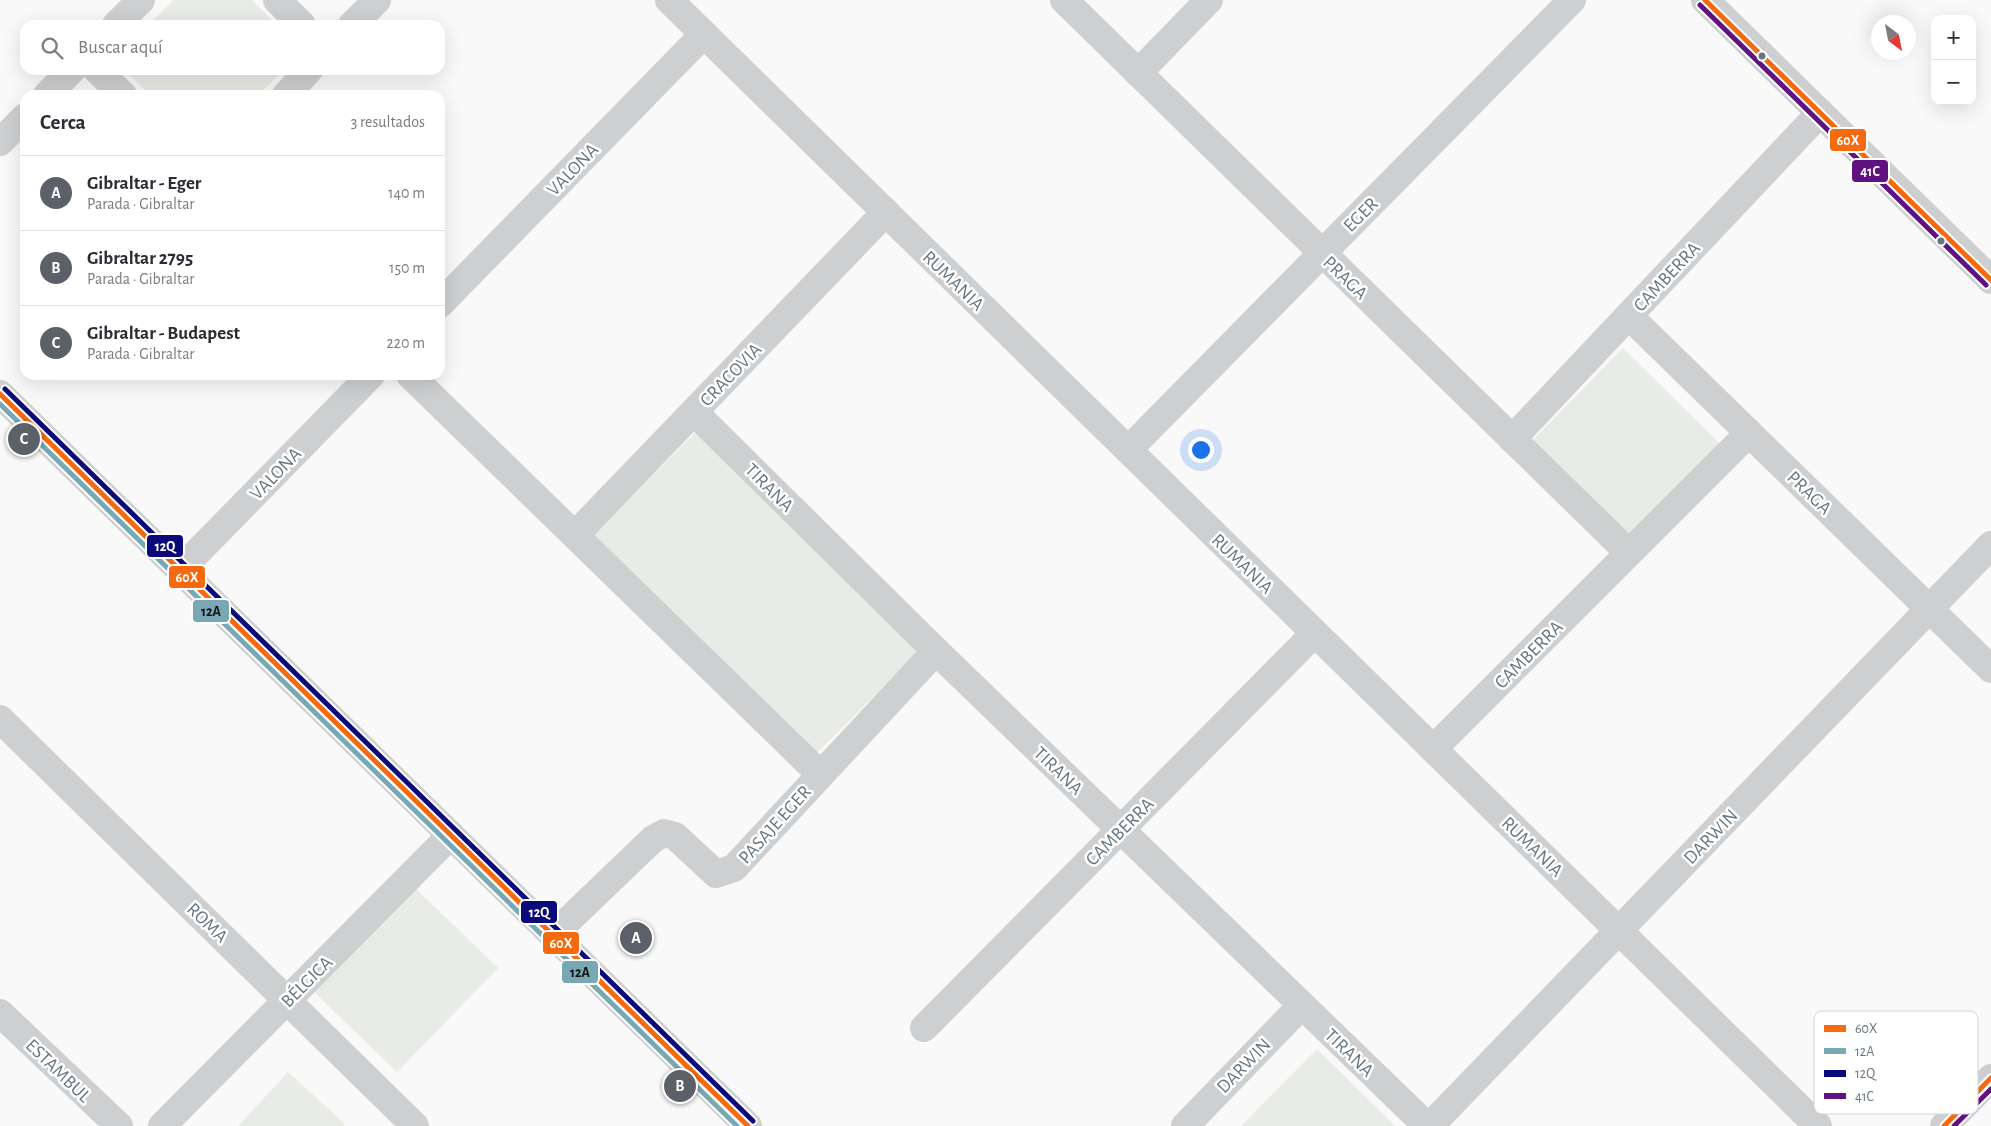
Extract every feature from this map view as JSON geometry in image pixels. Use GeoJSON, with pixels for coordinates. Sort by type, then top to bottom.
{"type":"FeatureCollection","features":[{"type":"Feature","properties":{"kind":"street"},"geometry":{"type":"LineString","coordinates":[[121,20],[141,0]]}},
{"type":"Feature","properties":{"kind":"street"},"geometry":{"type":"LineString","coordinates":[[277,0],[297,20]]}},
{"type":"Feature","properties":{"kind":"street"},"geometry":{"type":"LineString","coordinates":[[357,20],[377,0]]}},
{"type":"Feature","properties":{"kind":"street","name":"RUMANIA"},"geometry":{"type":"LineString","coordinates":[[669,0],[1818,1126]]}},
{"type":"Feature","properties":{"kind":"street","name":"PRAGA"},"geometry":{"type":"LineString","coordinates":[[1064,0],[1629,553]]}},
{"type":"Feature","properties":{"kind":"street"},"geometry":{"type":"LineString","coordinates":[[1138,73],[1209,0]]}},
{"type":"Feature","properties":{"kind":"street","name":"EGER"},"geometry":{"type":"LineString","coordinates":[[1128,450],[1572,0]]}},
{"type":"Feature","properties":{"kind":"street"},"geometry":{"type":"LineString","coordinates":[[1705,0],[1991,280]]}},
{"type":"Feature","properties":{"kind":"street","name":"VALONA"},"geometry":{"type":"LineString","coordinates":[[445,299],[704,34]]}},
{"type":"Feature","properties":{"kind":"street"},"geometry":{"type":"LineString","coordinates":[[52,90],[67,75]]}},
{"type":"Feature","properties":{"kind":"street"},"geometry":{"type":"LineString","coordinates":[[102,75],[118,90]]}},
{"type":"Feature","properties":{"kind":"street"},"geometry":{"type":"LineString","coordinates":[[291,90],[304,75]]}},
{"type":"Feature","properties":{"kind":"street","name":"CAMBERRA"},"geometry":{"type":"LineString","coordinates":[[1512,439],[1820,113]]}},
{"type":"Feature","properties":{"kind":"street"},"geometry":{"type":"LineString","coordinates":[[0,142],[20,122]]}},
{"type":"Feature","properties":{"kind":"street","name":"CRACOVIA"},"geometry":{"type":"LineString","coordinates":[[575,535],[886,212]]}},
{"type":"Feature","properties":{"kind":"street","name":"PRAGA"},"geometry":{"type":"LineString","coordinates":[[1629,316],[1991,668]]}},
{"type":"Feature","properties":{"kind":"street","name":"VALONA"},"geometry":{"type":"LineString","coordinates":[[180,570],[366,380]]}},
{"type":"Feature","properties":{"kind":"street"},"geometry":{"type":"LineString","coordinates":[[415,380],[820,774]]}},
{"type":"Feature","properties":{"kind":"street"},"geometry":{"type":"LineString","coordinates":[[0,394],[748,1126]]}},
{"type":"Feature","properties":{"kind":"street","name":"TIRANA"},"geometry":{"type":"LineString","coordinates":[[694,412],[936,651],[1428,1126]]}},
{"type":"Feature","properties":{"kind":"street","name":"CAMBERRA"},"geometry":{"type":"LineString","coordinates":[[1433,749],[1749,433]]}},
{"type":"Feature","properties":{"kind":"street","name":"DARWIN"},"geometry":{"type":"LineString","coordinates":[[1428,1126],[1991,545]]}},
{"type":"Feature","properties":{"kind":"street","name":"CAMBERRA"},"geometry":{"type":"LineString","coordinates":[[924,1028],[1315,633]]}},
{"type":"Feature","properties":{"kind":"street","name":"PASAJE EGER"},"geometry":{"type":"LineString","coordinates":[[553,935],[653,839],[664,834],[675,836],[716,874],[734,868],[936,651]]}},
{"type":"Feature","properties":{"kind":"street","name":"ROMA"},"geometry":{"type":"LineString","coordinates":[[0,719],[415,1126]]}},
{"type":"Feature","properties":{"kind":"street","name":"BÉLGICA"},"geometry":{"type":"LineString","coordinates":[[162,1126],[450,836]]}},
{"type":"Feature","properties":{"kind":"street","name":"DARWIN"},"geometry":{"type":"LineString","coordinates":[[1185,1126],[1302,1005]]}},
{"type":"Feature","properties":{"kind":"street","name":"ESTAMBUL"},"geometry":{"type":"LineString","coordinates":[[0,1013],[119,1126]]}},
{"type":"Feature","properties":{"kind":"street"},"geometry":{"type":"LineString","coordinates":[[1978,1091],[1991,1078]]}},
{"type":"Feature","properties":{"kind":"street"},"geometry":{"type":"LineString","coordinates":[[1944,1126],[1956,1114]]}},
{"type":"Feature","properties":{"kind":"shaded area"},"geometry":{"type":"Polygon","coordinates":[[[174,0],[252,0],[272,20],[153,20],[174,0]]]}},
{"type":"Feature","properties":{"kind":"shaded area"},"geometry":{"type":"Polygon","coordinates":[[[130,75],[279,75],[263,90],[145,90],[130,75]]]}},
{"type":"Feature","properties":{"kind":"shaded area"},"geometry":{"type":"Polygon","coordinates":[[[1623,348],[1727,451],[1636,542],[1533,440],[1623,348]]]}},
{"type":"Feature","properties":{"kind":"shaded area"},"geometry":{"type":"Polygon","coordinates":[[[696,432],[918,652],[814,756],[592,536],[696,432]]]}},
{"type":"Feature","properties":{"kind":"shaded area"},"geometry":{"type":"Polygon","coordinates":[[[412,885],[498,968],[397,1072],[311,989],[412,885]]]}},
{"type":"Feature","properties":{"kind":"shaded area"},"geometry":{"type":"Polygon","coordinates":[[[1317,1049],[1395,1126],[1241,1126],[1317,1049]]]}},
{"type":"Feature","properties":{"kind":"shaded area"},"geometry":{"type":"Polygon","coordinates":[[[288,1072],[345,1124],[343,1126],[238,1126],[288,1072]]]}},
{"type":"Feature","properties":{"kind":"transit line","name":"60X"},"geometry":{"type":"LineString","coordinates":[[1705,0],[1991,280]]}},
{"type":"Feature","properties":{"kind":"transit line","name":"41C"},"geometry":{"type":"LineString","coordinates":[[1700,5],[1986,285]]}},
{"type":"Feature","properties":{"kind":"transit line","name":"12Q"},"geometry":{"type":"LineString","coordinates":[[5,389],[753,1121]]}},
{"type":"Feature","properties":{"kind":"transit line","name":"60X"},"geometry":{"type":"LineString","coordinates":[[0,394],[748,1126]]}},
{"type":"Feature","properties":{"kind":"transit line","name":"12A"},"geometry":{"type":"LineString","coordinates":[[0,404],[737,1126]]}},
{"type":"Feature","properties":{"kind":"transit line","name":"60X"},"geometry":{"type":"LineString","coordinates":[[1978,1091],[1991,1078]]}},
{"type":"Feature","properties":{"kind":"transit line","name":"41C"},"geometry":{"type":"LineString","coordinates":[[1978,1102],[1991,1089]]}},
{"type":"Feature","properties":{"kind":"transit line","name":"60X"},"geometry":{"type":"LineString","coordinates":[[1944,1126],[1956,1114]]}},
{"type":"Feature","properties":{"kind":"transit line","name":"41C"},"geometry":{"type":"LineString","coordinates":[[1954,1126],[1966,1114]]}},
{"type":"Feature","properties":{"kind":"place","name":"Gibraltar - Budapest"},"geometry":{"type":"Point","coordinates":[24,439]}},
{"type":"Feature","properties":{"kind":"place","name":"Gibraltar - Eger"},"geometry":{"type":"Point","coordinates":[636,938]}},
{"type":"Feature","properties":{"kind":"place","name":"Gibraltar 2795"},"geometry":{"type":"Point","coordinates":[680,1086]}}]}
